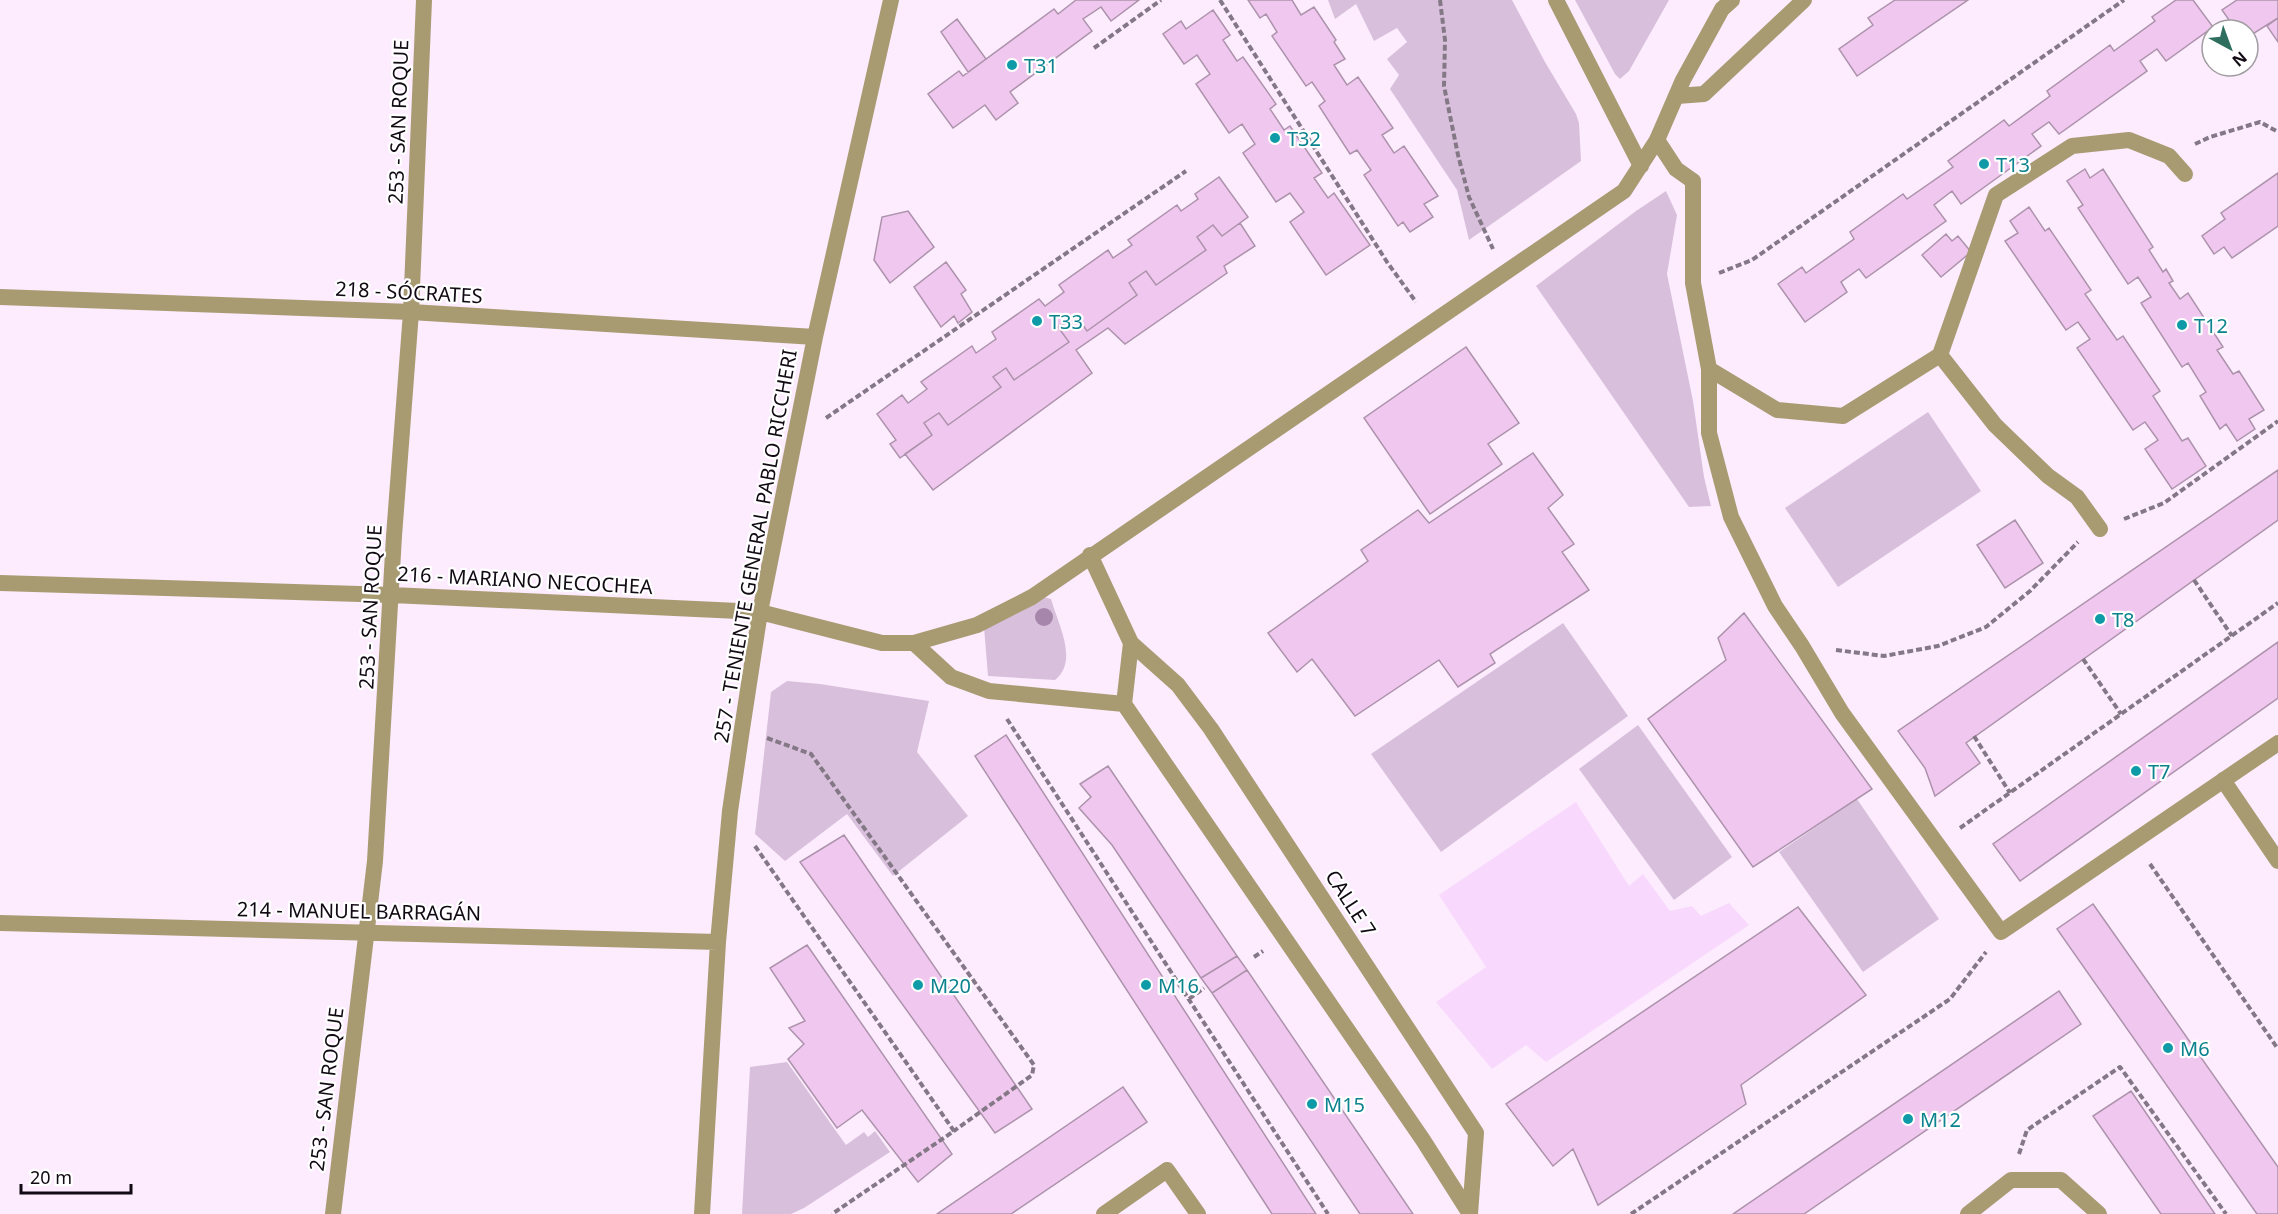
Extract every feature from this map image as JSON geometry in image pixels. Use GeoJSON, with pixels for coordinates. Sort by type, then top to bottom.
{"type":"FeatureCollection","features":[{"type":"Feature","properties":{"kind":"street","name":"253 - SAN ROQUE"},"geometry":{"type":"LineString","coordinates":[[333,1214],[375,861],[395,524],[411,312],[424,0]]}},
{"type":"Feature","properties":{"kind":"street","name":"257 - TENIENTE GENERAL PABLO RICCHERI"},"geometry":{"type":"LineString","coordinates":[[702,1214],[718,942],[730,811],[760,612],[815,337],[891,0]]}},
{"type":"Feature","properties":{"kind":"street"},"geometry":{"type":"LineString","coordinates":[[1556,0],[1641,166]]}},
{"type":"Feature","properties":{"kind":"street","name":"216 - MARIANO NECOCHEA"},"geometry":{"type":"LineString","coordinates":[[0,583],[392,595],[760,612],[882,643],[914,643],[977,625],[1032,597],[1090,555],[1433,324],[1624,191],[1657,140],[1722,9],[1732,0]]}},
{"type":"Feature","properties":{"kind":"street"},"geometry":{"type":"LineString","coordinates":[[1677,96],[1704,94],[1804,0]]}},
{"type":"Feature","properties":{"kind":"street"},"geometry":{"type":"LineString","coordinates":[[1657,140],[1676,169],[1692,181],[1693,283],[1709,369],[1709,433],[1731,517],[1775,606],[1842,713],[2001,933],[2278,743]]}},
{"type":"Feature","properties":{"kind":"street"},"geometry":{"type":"LineString","coordinates":[[1709,369],[1777,410],[1843,416],[1940,356],[1996,195],[2072,146],[2129,140],[2169,156],[2185,174]]}},
{"type":"Feature","properties":{"kind":"street","name":"218 - SÓCRATES"},"geometry":{"type":"LineString","coordinates":[[0,297],[411,312],[815,337]]}},
{"type":"Feature","properties":{"kind":"street"},"geometry":{"type":"LineString","coordinates":[[1940,356],[1995,425],[2048,476],[2077,497],[2100,530]]}},
{"type":"Feature","properties":{"kind":"street","name":"CALLE 7"},"geometry":{"type":"LineString","coordinates":[[1090,555],[1131,643],[1178,685],[1211,729],[1476,1133],[1470,1214],[1416,1130],[1124,704]]}},
{"type":"Feature","properties":{"kind":"street"},"geometry":{"type":"LineString","coordinates":[[914,643],[951,677],[989,691],[1124,704],[1131,643]]}},
{"type":"Feature","properties":{"kind":"street"},"geometry":{"type":"LineString","coordinates":[[2223,780],[2278,861]]}},
{"type":"Feature","properties":{"kind":"street","name":"214 - MANUEL BARRAGÁN"},"geometry":{"type":"LineString","coordinates":[[0,923],[718,942]]}},
{"type":"Feature","properties":{"kind":"street"},"geometry":{"type":"LineString","coordinates":[[1104,1214],[1167,1170],[1198,1214]]}},
{"type":"Feature","properties":{"kind":"street"},"geometry":{"type":"LineString","coordinates":[[1968,1214],[2011,1180],[2061,1180],[2099,1214]]}},
{"type":"Feature","properties":{"kind":"path"},"geometry":{"type":"LineString","coordinates":[[1094,48],[1161,0]]}},
{"type":"Feature","properties":{"kind":"path"},"geometry":{"type":"LineString","coordinates":[[1220,0],[1386,262],[1433,324]]}},
{"type":"Feature","properties":{"kind":"path"},"geometry":{"type":"LineString","coordinates":[[1440,0],[1444,40],[1444,86],[1458,155],[1469,197],[1504,275]]}},
{"type":"Feature","properties":{"kind":"path"},"geometry":{"type":"LineString","coordinates":[[1693,283],[1752,260],[2124,0]]}},
{"type":"Feature","properties":{"kind":"path"},"geometry":{"type":"LineString","coordinates":[[2169,156],[2210,137],[2260,122],[2278,132]]}},
{"type":"Feature","properties":{"kind":"path"},"geometry":{"type":"LineString","coordinates":[[796,439],[1186,171]]}},
{"type":"Feature","properties":{"kind":"path"},"geometry":{"type":"LineString","coordinates":[[1802,646],[1884,656],[1938,646],[1986,627],[2030,591],[2084,536],[2164,503],[2278,421]]}},
{"type":"Feature","properties":{"kind":"path"},"geometry":{"type":"LineString","coordinates":[[2194,580],[2232,636]]}},
{"type":"Feature","properties":{"kind":"path"},"geometry":{"type":"LineString","coordinates":[[1937,844],[2278,603]]}},
{"type":"Feature","properties":{"kind":"path"},"geometry":{"type":"LineString","coordinates":[[2083,659],[2121,714]]}},
{"type":"Feature","properties":{"kind":"path"},"geometry":{"type":"LineString","coordinates":[[989,691],[1328,1214]]}},
{"type":"Feature","properties":{"kind":"path"},"geometry":{"type":"LineString","coordinates":[[742,729],[811,754],[1034,1065],[1032,1075],[832,1214]]}},
{"type":"Feature","properties":{"kind":"path"},"geometry":{"type":"LineString","coordinates":[[1974,736],[2010,793]]}},
{"type":"Feature","properties":{"kind":"path"},"geometry":{"type":"LineString","coordinates":[[730,811],[954,1131]]}},
{"type":"Feature","properties":{"kind":"path"},"geometry":{"type":"LineString","coordinates":[[2135,841],[2278,1049]]}},
{"type":"Feature","properties":{"kind":"path"},"geometry":{"type":"LineString","coordinates":[[1631,1214],[1950,999],[2001,933]]}},
{"type":"Feature","properties":{"kind":"path"},"geometry":{"type":"LineString","coordinates":[[1189,999],[1204,988]]}},
{"type":"Feature","properties":{"kind":"path"},"geometry":{"type":"LineString","coordinates":[[2011,1180],[2027,1130],[2120,1067],[2226,1214]]}},
{"type":"Feature","properties":{"kind":"shaded area"},"geometry":{"type":"Polygon","coordinates":[[[1328,0],[1512,0],[1576,114],[1579,123],[1581,161],[1469,240],[1457,190],[1390,89],[1399,75],[1387,59],[1407,42],[1397,28],[1374,41],[1356,4],[1335,19],[1328,0]]]}},
{"type":"Feature","properties":{"kind":"shaded area"},"geometry":{"type":"Polygon","coordinates":[[[1575,0],[1669,0],[1629,71],[1620,79],[1615,74],[1575,0]]]}},
{"type":"Feature","properties":{"kind":"shaded area"},"geometry":{"type":"Polygon","coordinates":[[[1666,191],[1677,215],[1667,274],[1693,401],[1704,477],[1711,506],[1689,507],[1536,286],[1666,191]]]}},
{"type":"Feature","properties":{"kind":"shaded area"},"geometry":{"type":"Polygon","coordinates":[[[1928,412],[1981,491],[1838,587],[1785,508],[1928,412]]]}},
{"type":"Feature","properties":{"kind":"shaded area"},"geometry":{"type":"Polygon","coordinates":[[[1032,594],[1051,599],[1065,642],[1065,663],[1062,672],[1055,680],[988,676],[984,627],[1032,594]]]}},
{"type":"Feature","properties":{"kind":"shaded area"},"geometry":{"type":"Polygon","coordinates":[[[1563,623],[1628,716],[1441,852],[1371,754],[1563,623]]]}},
{"type":"Feature","properties":{"kind":"shaded area"},"geometry":{"type":"Polygon","coordinates":[[[787,681],[929,701],[917,752],[968,816],[893,876],[847,814],[785,861],[755,834],[771,692],[787,681]]]}},
{"type":"Feature","properties":{"kind":"shaded area"},"geometry":{"type":"Polygon","coordinates":[[[1638,725],[1732,857],[1674,900],[1579,769],[1638,725]]]}},
{"type":"Feature","properties":{"kind":"shaded area"},"geometry":{"type":"Polygon","coordinates":[[[1857,799],[1939,919],[1863,972],[1779,852],[1857,799]]]}},
{"type":"Feature","properties":{"kind":"shaded area"},"geometry":{"type":"Polygon","coordinates":[[[1576,802],[1629,886],[1643,874],[1670,911],[1692,906],[1701,916],[1729,903],[1749,925],[1546,1062],[1526,1045],[1492,1069],[1436,1002],[1486,967],[1439,895],[1576,802]]]}},
{"type":"Feature","properties":{"kind":"shaded area"},"geometry":{"type":"Polygon","coordinates":[[[787,1062],[846,1145],[864,1132],[868,1137],[875,1131],[890,1152],[804,1208],[791,1214],[742,1214],[750,1067],[787,1062]]]}},
{"type":"Feature","properties":{"kind":"building","name":"T31"},"geometry":{"type":"Polygon","coordinates":[[[1076,0],[1139,0],[1111,21],[1101,7],[1083,19],[1092,31],[1010,92],[1018,103],[996,120],[985,105],[953,128],[928,94],[959,71],[963,76],[1054,9],[1058,14],[1076,0]]]}},
{"type":"Feature","properties":{"kind":"building","name":"T32"},"geometry":{"type":"Polygon","coordinates":[[[1248,0],[1292,0],[1301,15],[1314,7],[1336,40],[1334,42],[1345,59],[1334,65],[1347,85],[1358,77],[1393,128],[1382,135],[1394,153],[1404,146],[1438,196],[1424,204],[1433,217],[1410,232],[1403,222],[1398,226],[1364,175],[1371,170],[1357,150],[1350,154],[1319,106],[1325,101],[1312,82],[1306,86],[1272,36],[1277,32],[1266,14],[1260,18],[1248,0]]]}},
{"type":"Feature","properties":{"kind":"building"},"geometry":{"type":"Polygon","coordinates":[[[1895,0],[1968,0],[1857,76],[1839,49],[1873,25],[1868,18],[1895,0]]]}},
{"type":"Feature","properties":{"kind":"building","name":"T13"},"geometry":{"type":"Polygon","coordinates":[[[2176,0],[2193,0],[2206,18],[2200,18],[2200,36],[2166,61],[2157,49],[2140,61],[2147,71],[2059,134],[2049,122],[2032,134],[2041,146],[1961,204],[1952,191],[1934,205],[1946,221],[1866,278],[1859,269],[1841,282],[1847,292],[1805,322],[1778,284],[1802,267],[1806,273],[1854,239],[1850,232],[1903,194],[1907,199],[1953,167],[1948,161],[2004,120],[2009,126],[2050,96],[2047,91],[2110,45],[2114,51],[2155,21],[2152,17],[2176,0]]]}},
{"type":"Feature","properties":{"kind":"building"},"geometry":{"type":"Polygon","coordinates":[[[2237,0],[2278,0],[2278,18],[2260,29],[2260,18],[2228,18],[2222,10],[2237,0]]]}},
{"type":"Feature","properties":{"kind":"building","name":"T32"},"geometry":{"type":"Polygon","coordinates":[[[1213,10],[1230,35],[1223,40],[1237,61],[1243,57],[1276,104],[1270,109],[1284,130],[1290,126],[1322,173],[1314,178],[1328,198],[1334,193],[1370,245],[1326,275],[1290,222],[1304,212],[1290,193],[1276,202],[1243,153],[1255,144],[1242,124],[1229,133],[1196,84],[1210,74],[1197,55],[1184,64],[1163,34],[1181,21],[1186,29],[1213,10]]]}},
{"type":"Feature","properties":{"kind":"building"},"geometry":{"type":"Polygon","coordinates":[[[2278,18],[2278,42],[2267,26],[2278,18]]]}},
{"type":"Feature","properties":{"kind":"building"},"geometry":{"type":"Polygon","coordinates":[[[957,19],[986,59],[968,72],[941,32],[957,19]]]}},
{"type":"Feature","properties":{"kind":"building","name":"T12"},"geometry":{"type":"Polygon","coordinates":[[[2085,169],[2090,178],[2103,169],[2153,247],[2149,250],[2163,272],[2166,269],[2173,281],[2169,283],[2180,299],[2188,293],[2223,347],[2217,350],[2233,374],[2239,371],[2264,410],[2249,419],[2255,429],[2237,441],[2226,424],[2220,429],[2200,396],[2206,392],[2188,363],[2182,367],[2141,303],[2151,297],[2138,277],[2128,284],[2078,208],[2083,205],[2067,181],[2085,169]]]}},
{"type":"Feature","properties":{"kind":"building"},"geometry":{"type":"Polygon","coordinates":[[[2278,173],[2278,226],[2232,258],[2224,247],[2214,254],[2202,236],[2225,219],[2221,213],[2278,173]]]}},
{"type":"Feature","properties":{"kind":"building","name":"T33"},"geometry":{"type":"Polygon","coordinates":[[[1219,177],[1248,217],[1222,236],[1213,225],[1197,237],[1206,250],[1156,285],[1146,271],[1129,283],[1137,295],[1087,331],[1076,315],[1058,327],[1069,342],[1014,380],[1006,368],[993,377],[1001,387],[948,425],[939,413],[924,423],[932,435],[900,458],[890,444],[896,440],[877,414],[902,395],[908,403],[927,389],[921,382],[972,346],[976,353],[996,339],[992,332],[1039,299],[1045,306],[1064,292],[1059,285],[1108,250],[1113,258],[1132,245],[1128,240],[1177,205],[1181,211],[1198,199],[1195,194],[1219,177]]]}},
{"type":"Feature","properties":{"kind":"building","name":"T12"},"geometry":{"type":"Polygon","coordinates":[[[2029,207],[2045,231],[2049,228],[2091,290],[2085,294],[2117,340],[2123,336],[2160,391],[2153,396],[2182,441],[2188,438],[2206,466],[2172,489],[2145,449],[2158,440],[2145,422],[2133,430],[2077,348],[2090,339],[2078,322],[2066,330],[2005,241],[2018,233],[2010,221],[2029,207]]]}},
{"type":"Feature","properties":{"kind":"building"},"geometry":{"type":"Polygon","coordinates":[[[908,211],[934,247],[890,283],[874,260],[882,217],[908,211]]]}},
{"type":"Feature","properties":{"kind":"building"},"geometry":{"type":"Polygon","coordinates":[[[1240,223],[1255,246],[1224,266],[1227,273],[1125,344],[1108,328],[1076,350],[1092,373],[933,490],[905,454],[932,435],[924,423],[939,413],[948,425],[1001,387],[993,377],[1006,368],[1014,380],[1069,342],[1058,327],[1076,315],[1087,331],[1137,295],[1129,283],[1146,271],[1156,285],[1206,250],[1197,237],[1213,225],[1222,236],[1240,223]]]}},
{"type":"Feature","properties":{"kind":"building"},"geometry":{"type":"Polygon","coordinates":[[[1946,234],[1952,241],[1958,236],[1971,252],[1941,277],[1922,255],[1946,234]]]}},
{"type":"Feature","properties":{"kind":"building"},"geometry":{"type":"Polygon","coordinates":[[[946,262],[966,290],[961,294],[972,312],[958,323],[954,316],[941,327],[914,287],[946,262]]]}},
{"type":"Feature","properties":{"kind":"building"},"geometry":{"type":"Polygon","coordinates":[[[1466,347],[1519,423],[1488,444],[1502,464],[1430,514],[1364,418],[1466,347]]]}},
{"type":"Feature","properties":{"kind":"building"},"geometry":{"type":"Polygon","coordinates":[[[1533,453],[1563,495],[1548,508],[1574,544],[1562,552],[1589,590],[1490,654],[1495,663],[1458,687],[1439,660],[1355,716],[1312,659],[1297,672],[1268,633],[1368,561],[1361,550],[1418,510],[1429,523],[1533,453]]]}},
{"type":"Feature","properties":{"kind":"building","name":"T8"},"geometry":{"type":"Polygon","coordinates":[[[2278,470],[2278,520],[1966,743],[1980,763],[1935,796],[1925,768],[1898,731],[2278,470]]]}},
{"type":"Feature","properties":{"kind":"building"},"geometry":{"type":"Polygon","coordinates":[[[2015,520],[2043,563],[2005,588],[1977,545],[2015,520]]]}},
{"type":"Feature","properties":{"kind":"building"},"geometry":{"type":"Polygon","coordinates":[[[1744,613],[1872,789],[1753,867],[1648,719],[1726,660],[1718,638],[1744,613]]]}},
{"type":"Feature","properties":{"kind":"building","name":"T7"},"geometry":{"type":"Polygon","coordinates":[[[2278,642],[2278,698],[2020,881],[1993,844],[2278,642]]]}},
{"type":"Feature","properties":{"kind":"building","name":"M16"},"geometry":{"type":"Polygon","coordinates":[[[1006,735],[1316,1214],[1272,1214],[975,756],[1006,735]]]}},
{"type":"Feature","properties":{"kind":"building"},"geometry":{"type":"Polygon","coordinates":[[[1108,766],[1237,956],[1201,978],[1112,845],[1079,808],[1091,797],[1080,784],[1108,766]]]}},
{"type":"Feature","properties":{"kind":"building","name":"M20"},"geometry":{"type":"Polygon","coordinates":[[[844,835],[1032,1109],[995,1133],[800,862],[844,835]]]}},
{"type":"Feature","properties":{"kind":"building","name":"M6"},"geometry":{"type":"Polygon","coordinates":[[[2093,904],[2278,1167],[2278,1214],[2257,1214],[2057,929],[2093,904]]]}},
{"type":"Feature","properties":{"kind":"building"},"geometry":{"type":"Polygon","coordinates":[[[1798,907],[1866,995],[1741,1085],[1746,1104],[1598,1205],[1573,1149],[1553,1166],[1506,1104],[1798,907]]]}},
{"type":"Feature","properties":{"kind":"building"},"geometry":{"type":"Polygon","coordinates":[[[807,945],[952,1154],[918,1182],[862,1110],[837,1128],[788,1059],[804,1044],[789,1028],[805,1021],[770,968],[807,945]]]}},
{"type":"Feature","properties":{"kind":"building"},"geometry":{"type":"Polygon","coordinates":[[[1237,956],[1247,970],[1212,993],[1201,978],[1237,956]]]}},
{"type":"Feature","properties":{"kind":"building","name":"M15"},"geometry":{"type":"Polygon","coordinates":[[[1247,970],[1413,1214],[1360,1214],[1212,993],[1247,970]]]}},
{"type":"Feature","properties":{"kind":"building","name":"M12"},"geometry":{"type":"Polygon","coordinates":[[[2059,991],[2081,1024],[1804,1214],[1733,1214],[2059,991]]]}},
{"type":"Feature","properties":{"kind":"building"},"geometry":{"type":"Polygon","coordinates":[[[1123,1087],[1147,1122],[1011,1214],[937,1214],[1123,1087]]]}},
{"type":"Feature","properties":{"kind":"building"},"geometry":{"type":"Polygon","coordinates":[[[2131,1091],[2215,1214],[2161,1214],[2093,1116],[2131,1091]]]}},
{"type":"Feature","properties":{"kind":"place","name":"T31"},"geometry":{"type":"Point","coordinates":[1012,65]}},
{"type":"Feature","properties":{"kind":"place","name":"T32"},"geometry":{"type":"Point","coordinates":[1275,138]}},
{"type":"Feature","properties":{"kind":"place","name":"T13"},"geometry":{"type":"Point","coordinates":[1984,164]}},
{"type":"Feature","properties":{"kind":"place","name":"T33"},"geometry":{"type":"Point","coordinates":[1037,321]}},
{"type":"Feature","properties":{"kind":"place","name":"T12"},"geometry":{"type":"Point","coordinates":[2182,325]}},
{"type":"Feature","properties":{"kind":"place","name":"T8"},"geometry":{"type":"Point","coordinates":[2100,619]}},
{"type":"Feature","properties":{"kind":"place","name":"T7"},"geometry":{"type":"Point","coordinates":[2136,771]}},
{"type":"Feature","properties":{"kind":"place","name":"M20"},"geometry":{"type":"Point","coordinates":[918,985]}},
{"type":"Feature","properties":{"kind":"place","name":"M16"},"geometry":{"type":"Point","coordinates":[1146,985]}},
{"type":"Feature","properties":{"kind":"place","name":"M6"},"geometry":{"type":"Point","coordinates":[2168,1048]}},
{"type":"Feature","properties":{"kind":"place","name":"M15"},"geometry":{"type":"Point","coordinates":[1312,1104]}},
{"type":"Feature","properties":{"kind":"place","name":"M12"},"geometry":{"type":"Point","coordinates":[1908,1119]}}]}
